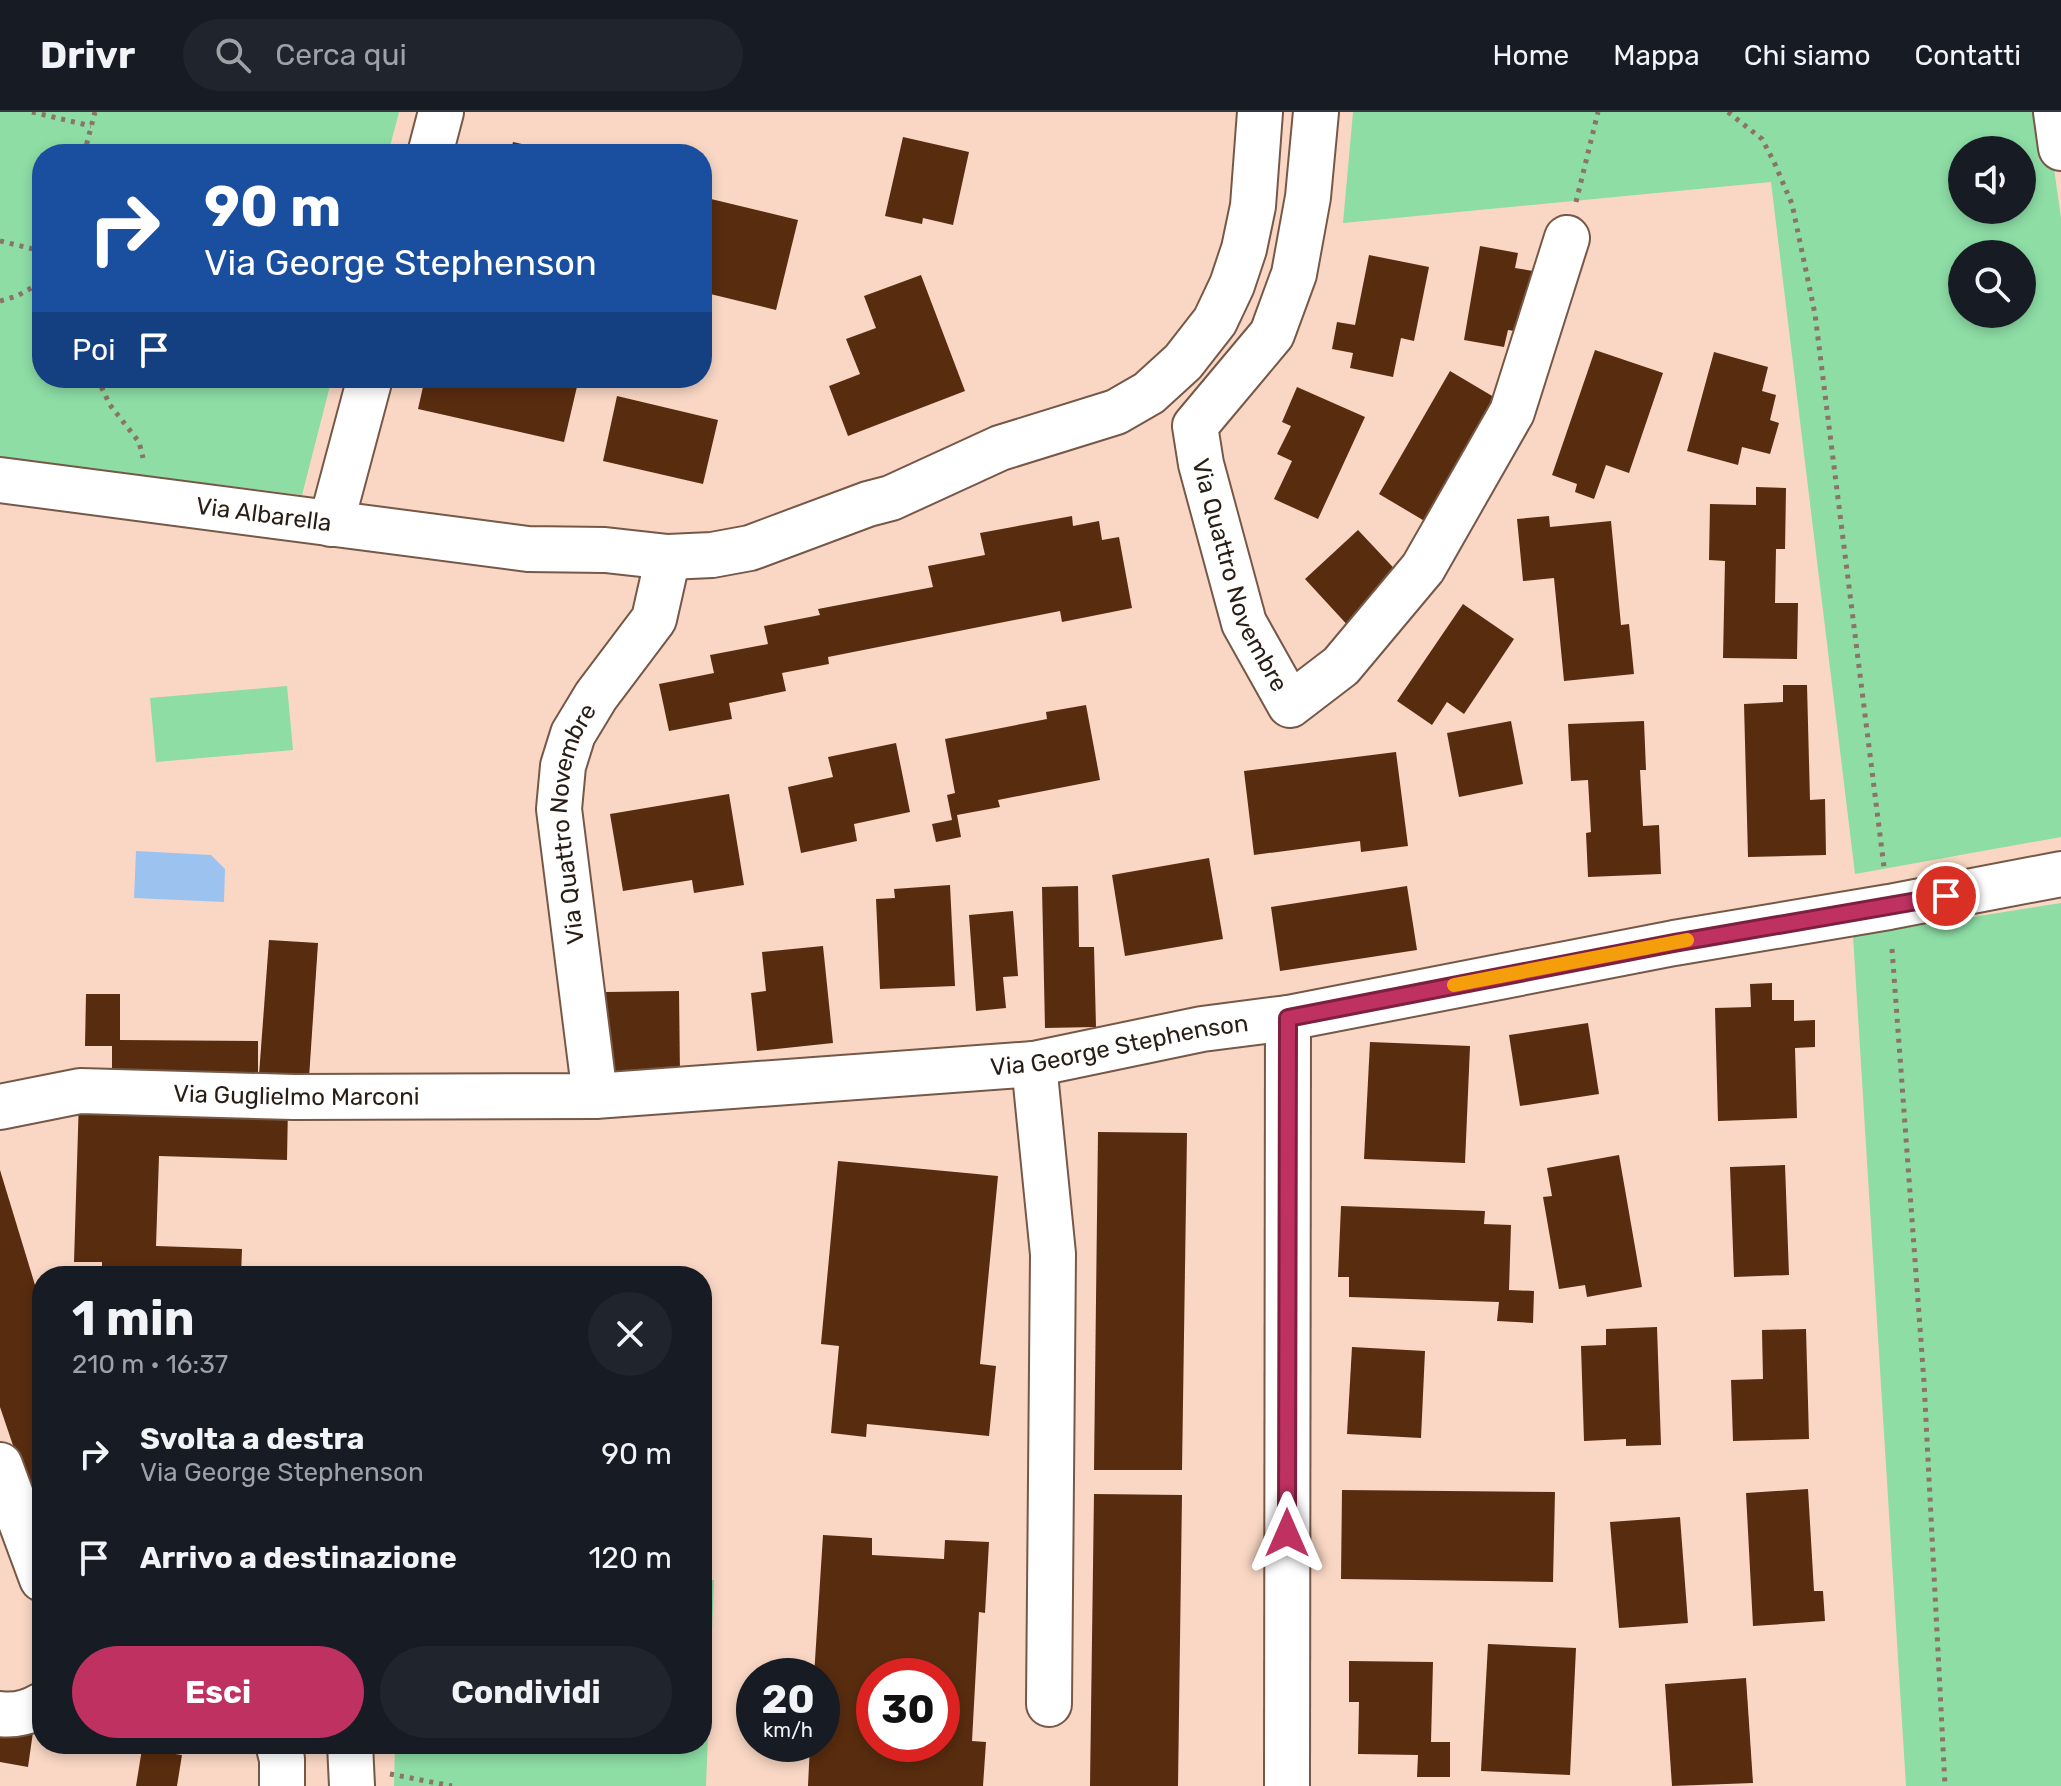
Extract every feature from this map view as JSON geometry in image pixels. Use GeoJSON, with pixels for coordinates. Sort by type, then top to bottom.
{"type":"FeatureCollection","features":[{"type":"Feature","properties":{"kind":"street"},"geometry":{"type":"LineString","coordinates":[[433,144],[441,112]]}},
{"type":"Feature","properties":{"kind":"street"},"geometry":{"type":"LineString","coordinates":[[667,566],[711,575],[753,566],[851,527],[872,515],[891,498],[1000,448],[1116,412],[1149,393],[1183,362],[1215,321],[1232,285],[1253,206],[1260,112]]}},
{"type":"Feature","properties":{"kind":"street","name":"Via Quattro Novembre"},"geometry":{"type":"LineString","coordinates":[[1316,112],[1308,197],[1294,274],[1272,334],[1195,426],[1201,464],[1244,623],[1290,705],[1341,666],[1423,568],[1512,412],[1567,238]]}},
{"type":"Feature","properties":{"kind":"street"},"geometry":{"type":"LineString","coordinates":[[2056,112],[2061,148]]}},
{"type":"Feature","properties":{"kind":"street"},"geometry":{"type":"LineString","coordinates":[[331,524],[367,388]]}},
{"type":"Feature","properties":{"kind":"street","name":"Via Albarella"},"geometry":{"type":"LineString","coordinates":[[0,480],[528,549],[604,567],[667,566]]}},
{"type":"Feature","properties":{"kind":"street","name":"Via Quattro Novembre"},"geometry":{"type":"LineString","coordinates":[[595,1096],[559,809],[563,766],[573,734],[596,696],[654,619],[667,566]]}},
{"type":"Feature","properties":{"kind":"street","name":"Via George Stephenson"},"geometry":{"type":"LineString","coordinates":[[595,1096],[1034,1064],[1202,1029],[1288,1018],[1674,943],[2061,874]]}},
{"type":"Feature","properties":{"kind":"street"},"geometry":{"type":"LineString","coordinates":[[1287,1786],[1288,1018]]}},
{"type":"Feature","properties":{"kind":"street"},"geometry":{"type":"LineString","coordinates":[[1034,1064],[1053,1254],[1049,1704]]}},
{"type":"Feature","properties":{"kind":"street","name":"Via Guglielmo Marconi"},"geometry":{"type":"LineString","coordinates":[[0,1107],[80,1091],[294,1097],[595,1096]]}},
{"type":"Feature","properties":{"kind":"street"},"geometry":{"type":"LineString","coordinates":[[0,1465],[32,1552]]}},
{"type":"Feature","properties":{"kind":"street"},"geometry":{"type":"LineString","coordinates":[[0,1714],[32,1710]]}},
{"type":"Feature","properties":{"kind":"street"},"geometry":{"type":"LineString","coordinates":[[281,1754],[282,1786]]}},
{"type":"Feature","properties":{"kind":"street"},"geometry":{"type":"LineString","coordinates":[[350,1754],[352,1786]]}},
{"type":"Feature","properties":{"kind":"path"},"geometry":{"type":"LineString","coordinates":[[32,112],[91,126]]}},
{"type":"Feature","properties":{"kind":"path"},"geometry":{"type":"LineString","coordinates":[[86,144],[95,112]]}},
{"type":"Feature","properties":{"kind":"path"},"geometry":{"type":"LineString","coordinates":[[1567,238],[1598,112]]}},
{"type":"Feature","properties":{"kind":"path"},"geometry":{"type":"LineString","coordinates":[[0,241],[32,249]]}},
{"type":"Feature","properties":{"kind":"path"},"geometry":{"type":"LineString","coordinates":[[0,301],[32,288]]}},
{"type":"Feature","properties":{"kind":"path"},"geometry":{"type":"LineString","coordinates":[[102,388],[110,405],[139,442],[155,501]]}},
{"type":"Feature","properties":{"kind":"green space"},"geometry":{"type":"Polygon","coordinates":[[[0,112],[399,112],[391,144],[32,144],[32,388],[329,388],[302,495],[0,458],[0,112]]]}},
{"type":"Feature","properties":{"kind":"green space"},"geometry":{"type":"Polygon","coordinates":[[[1353,112],[2046,112],[2061,218],[2061,837],[1855,874],[1771,182],[1343,223],[1353,112]]]}},
{"type":"Feature","properties":{"kind":"green space"},"geometry":{"type":"Polygon","coordinates":[[[287,686],[293,750],[156,762],[150,698],[287,686]]]}},
{"type":"Feature","properties":{"kind":"green space"},"geometry":{"type":"Polygon","coordinates":[[[2061,903],[2061,1786],[1906,1786],[1853,936],[2061,903]]]}},
{"type":"Feature","properties":{"kind":"green space"},"geometry":{"type":"Polygon","coordinates":[[[712,1580],[714,1580],[712,1632],[712,1580]]]}},
{"type":"Feature","properties":{"kind":"green space"},"geometry":{"type":"Polygon","coordinates":[[[395,1754],[707,1754],[706,1786],[394,1786],[395,1754]]]}},
{"type":"Feature","properties":{"kind":"water"},"geometry":{"type":"Polygon","coordinates":[[[136,851],[211,855],[225,869],[224,902],[134,898],[136,851]]]}},
{"type":"Feature","properties":{"kind":"building"},"geometry":{"type":"Polygon","coordinates":[[[903,137],[969,152],[953,225],[923,218],[922,224],[885,216],[903,137]]]}},
{"type":"Feature","properties":{"kind":"building"},"geometry":{"type":"Polygon","coordinates":[[[712,199],[798,220],[776,310],[712,294],[712,199]]]}},
{"type":"Feature","properties":{"kind":"building"},"geometry":{"type":"Polygon","coordinates":[[[1480,246],[1518,253],[1515,268],[1539,272],[1528,333],[1508,330],[1504,347],[1464,340],[1480,246]]]}},
{"type":"Feature","properties":{"kind":"building"},"geometry":{"type":"Polygon","coordinates":[[[1369,255],[1429,267],[1414,341],[1401,338],[1393,377],[1350,368],[1353,353],[1332,349],[1337,322],[1355,325],[1369,255]]]}},
{"type":"Feature","properties":{"kind":"building"},"geometry":{"type":"Polygon","coordinates":[[[921,275],[965,391],[848,436],[829,386],[860,374],[846,339],[876,328],[864,296],[921,275]]]}},
{"type":"Feature","properties":{"kind":"building"},"geometry":{"type":"Polygon","coordinates":[[[1595,350],[1663,373],[1629,473],[1606,465],[1594,499],[1575,492],[1577,484],[1552,475],[1595,350]]]}},
{"type":"Feature","properties":{"kind":"building"},"geometry":{"type":"Polygon","coordinates":[[[1714,352],[1768,367],[1762,391],[1776,395],[1770,420],[1779,423],[1770,454],[1742,447],[1738,465],[1687,451],[1714,352]]]}},
{"type":"Feature","properties":{"kind":"building"},"geometry":{"type":"Polygon","coordinates":[[[1450,371],[1504,403],[1433,526],[1379,494],[1450,371]]]}},
{"type":"Feature","properties":{"kind":"building"},"geometry":{"type":"Polygon","coordinates":[[[1297,387],[1365,417],[1318,519],[1274,499],[1292,461],[1277,454],[1291,426],[1282,422],[1297,387]]]}},
{"type":"Feature","properties":{"kind":"building"},"geometry":{"type":"Polygon","coordinates":[[[423,388],[577,388],[564,442],[418,409],[423,388]]]}},
{"type":"Feature","properties":{"kind":"building"},"geometry":{"type":"Polygon","coordinates":[[[617,396],[718,420],[703,484],[603,461],[617,396]]]}},
{"type":"Feature","properties":{"kind":"building"},"geometry":{"type":"Polygon","coordinates":[[[1756,487],[1786,488],[1785,549],[1776,549],[1775,603],[1798,603],[1797,659],[1723,658],[1725,561],[1709,560],[1710,504],[1756,505],[1756,487]]]}},
{"type":"Feature","properties":{"kind":"building"},"geometry":{"type":"Polygon","coordinates":[[[1072,516],[1073,526],[1099,521],[1102,540],[1119,537],[1132,608],[1062,622],[1060,611],[828,657],[829,664],[782,673],[786,691],[729,703],[732,719],[669,731],[659,684],[714,673],[710,655],[768,644],[764,626],[820,615],[818,609],[933,587],[928,566],[985,555],[980,533],[1072,516]]]}},
{"type":"Feature","properties":{"kind":"building"},"geometry":{"type":"Polygon","coordinates":[[[1549,516],[1550,527],[1611,521],[1621,625],[1629,624],[1634,674],[1564,681],[1554,578],[1523,581],[1517,519],[1549,516]]]}},
{"type":"Feature","properties":{"kind":"building"},"geometry":{"type":"Polygon","coordinates":[[[1358,530],[1405,580],[1352,630],[1305,579],[1358,530]]]}},
{"type":"Feature","properties":{"kind":"building"},"geometry":{"type":"Polygon","coordinates":[[[1463,604],[1514,639],[1464,714],[1447,702],[1432,725],[1397,701],[1463,604]]]}},
{"type":"Feature","properties":{"kind":"building"},"geometry":{"type":"Polygon","coordinates":[[[1783,685],[1807,685],[1810,800],[1825,799],[1826,855],[1748,857],[1744,704],[1783,702],[1783,685]]]}},
{"type":"Feature","properties":{"kind":"building"},"geometry":{"type":"Polygon","coordinates":[[[1086,705],[1100,780],[998,800],[1000,807],[957,815],[961,837],[936,842],[932,824],[952,820],[947,795],[955,793],[945,739],[1047,719],[1046,712],[1086,705]]]}},
{"type":"Feature","properties":{"kind":"building"},"geometry":{"type":"Polygon","coordinates":[[[1511,721],[1523,784],[1459,797],[1447,733],[1511,721]]]}},
{"type":"Feature","properties":{"kind":"building"},"geometry":{"type":"Polygon","coordinates":[[[1644,721],[1646,770],[1640,770],[1643,826],[1659,825],[1661,874],[1588,877],[1586,833],[1591,832],[1588,780],[1571,781],[1568,724],[1644,721]]]}},
{"type":"Feature","properties":{"kind":"building"},"geometry":{"type":"Polygon","coordinates":[[[896,743],[910,812],[854,824],[857,841],[801,853],[788,787],[833,777],[828,757],[896,743]]]}},
{"type":"Feature","properties":{"kind":"building"},"geometry":{"type":"Polygon","coordinates":[[[1396,752],[1408,846],[1361,852],[1360,841],[1254,855],[1244,771],[1396,752]]]}},
{"type":"Feature","properties":{"kind":"building"},"geometry":{"type":"Polygon","coordinates":[[[729,794],[744,885],[694,893],[692,880],[623,891],[610,814],[729,794]]]}},
{"type":"Feature","properties":{"kind":"building"},"geometry":{"type":"Polygon","coordinates":[[[1209,858],[1223,939],[1125,956],[1112,875],[1209,858]]]}},
{"type":"Feature","properties":{"kind":"building"},"geometry":{"type":"Polygon","coordinates":[[[950,885],[955,986],[880,989],[876,899],[895,898],[894,889],[950,885]]]}},
{"type":"Feature","properties":{"kind":"building"},"geometry":{"type":"Polygon","coordinates":[[[1078,886],[1079,947],[1094,947],[1096,1027],[1045,1028],[1042,887],[1078,886]]]}},
{"type":"Feature","properties":{"kind":"building"},"geometry":{"type":"Polygon","coordinates":[[[1407,886],[1417,950],[1280,971],[1271,907],[1407,886]]]}},
{"type":"Feature","properties":{"kind":"building"},"geometry":{"type":"Polygon","coordinates":[[[1013,911],[1018,976],[1003,977],[1006,1008],[976,1011],[969,915],[1013,911]]]}},
{"type":"Feature","properties":{"kind":"building"},"geometry":{"type":"Polygon","coordinates":[[[269,940],[318,943],[309,1078],[259,1075],[269,940]]]}},
{"type":"Feature","properties":{"kind":"building"},"geometry":{"type":"Polygon","coordinates":[[[823,946],[833,1043],[757,1051],[751,993],[766,991],[762,952],[823,946]]]}},
{"type":"Feature","properties":{"kind":"building"},"geometry":{"type":"Polygon","coordinates":[[[1772,983],[1772,1000],[1794,1000],[1794,1021],[1815,1020],[1815,1047],[1795,1048],[1797,1118],[1718,1121],[1715,1008],[1751,1007],[1750,984],[1772,983]]]}},
{"type":"Feature","properties":{"kind":"building"},"geometry":{"type":"Polygon","coordinates":[[[679,991],[680,1076],[606,1077],[606,992],[679,991]]]}},
{"type":"Feature","properties":{"kind":"building"},"geometry":{"type":"Polygon","coordinates":[[[86,994],[120,994],[120,1040],[258,1041],[258,1083],[112,1081],[112,1046],[85,1046],[86,994]]]}},
{"type":"Feature","properties":{"kind":"building"},"geometry":{"type":"Polygon","coordinates":[[[1588,1023],[1599,1094],[1520,1106],[1509,1035],[1588,1023]]]}},
{"type":"Feature","properties":{"kind":"building"},"geometry":{"type":"Polygon","coordinates":[[[1370,1042],[1470,1046],[1465,1163],[1364,1159],[1370,1042]]]}},
{"type":"Feature","properties":{"kind":"building"},"geometry":{"type":"Polygon","coordinates":[[[79,1098],[288,1105],[287,1160],[159,1156],[156,1246],[242,1249],[241,1266],[102,1266],[102,1262],[74,1262],[79,1098]]]}},
{"type":"Feature","properties":{"kind":"building"},"geometry":{"type":"Polygon","coordinates":[[[1098,1132],[1187,1133],[1182,1470],[1094,1470],[1098,1132]]]}},
{"type":"Feature","properties":{"kind":"building"},"geometry":{"type":"Polygon","coordinates":[[[1619,1155],[1642,1287],[1587,1297],[1585,1285],[1559,1289],[1543,1197],[1552,1196],[1547,1168],[1619,1155]]]}},
{"type":"Feature","properties":{"kind":"building"},"geometry":{"type":"Polygon","coordinates":[[[838,1161],[998,1176],[980,1364],[996,1366],[989,1436],[867,1424],[866,1437],[831,1433],[839,1346],[821,1344],[838,1161]]]}},
{"type":"Feature","properties":{"kind":"building"},"geometry":{"type":"Polygon","coordinates":[[[1785,1165],[1789,1275],[1734,1277],[1730,1167],[1785,1165]]]}},
{"type":"Feature","properties":{"kind":"building"},"geometry":{"type":"Polygon","coordinates":[[[0,1170],[32,1275],[32,1501],[0,1407],[0,1170]]]}},
{"type":"Feature","properties":{"kind":"building"},"geometry":{"type":"Polygon","coordinates":[[[1341,1206],[1485,1211],[1484,1224],[1511,1225],[1509,1290],[1534,1291],[1533,1323],[1497,1321],[1499,1302],[1349,1297],[1349,1277],[1338,1277],[1341,1206]]]}},
{"type":"Feature","properties":{"kind":"building"},"geometry":{"type":"Polygon","coordinates":[[[1657,1327],[1661,1445],[1626,1446],[1626,1439],[1584,1441],[1581,1346],[1606,1345],[1606,1329],[1657,1327]]]}},
{"type":"Feature","properties":{"kind":"building"},"geometry":{"type":"Polygon","coordinates":[[[1806,1329],[1809,1439],[1733,1441],[1731,1380],[1763,1379],[1762,1330],[1806,1329]]]}},
{"type":"Feature","properties":{"kind":"building"},"geometry":{"type":"Polygon","coordinates":[[[1352,1347],[1425,1351],[1421,1438],[1347,1434],[1352,1347]]]}},
{"type":"Feature","properties":{"kind":"building"},"geometry":{"type":"Polygon","coordinates":[[[1808,1489],[1814,1591],[1823,1591],[1825,1621],[1753,1626],[1746,1493],[1808,1489]]]}},
{"type":"Feature","properties":{"kind":"building"},"geometry":{"type":"Polygon","coordinates":[[[1342,1490],[1555,1492],[1553,1582],[1341,1579],[1342,1490]]]}},
{"type":"Feature","properties":{"kind":"building"},"geometry":{"type":"Polygon","coordinates":[[[1094,1494],[1182,1495],[1178,1786],[1090,1786],[1094,1494]]]}},
{"type":"Feature","properties":{"kind":"building"},"geometry":{"type":"Polygon","coordinates":[[[1680,1517],[1688,1623],[1619,1628],[1610,1522],[1680,1517]]]}},
{"type":"Feature","properties":{"kind":"building"},"geometry":{"type":"Polygon","coordinates":[[[823,1535],[872,1538],[872,1555],[944,1559],[945,1540],[989,1542],[985,1613],[979,1612],[972,1741],[986,1742],[983,1786],[808,1786],[809,1762],[840,1762],[840,1658],[815,1658],[823,1535]]]}},
{"type":"Feature","properties":{"kind":"building"},"geometry":{"type":"Polygon","coordinates":[[[1488,1644],[1576,1648],[1570,1775],[1481,1771],[1488,1644]]]}},
{"type":"Feature","properties":{"kind":"building"},"geometry":{"type":"Polygon","coordinates":[[[1349,1661],[1433,1662],[1431,1742],[1450,1742],[1450,1777],[1417,1777],[1418,1755],[1358,1754],[1359,1702],[1349,1702],[1349,1661]]]}},
{"type":"Feature","properties":{"kind":"building"},"geometry":{"type":"Polygon","coordinates":[[[1746,1678],[1753,1783],[1672,1786],[1665,1684],[1746,1678]]]}},
{"type":"Feature","properties":{"kind":"building"},"geometry":{"type":"Polygon","coordinates":[[[0,1727],[32,1732],[28,1767],[0,1762],[0,1727]]]}},
{"type":"Feature","properties":{"kind":"building"},"geometry":{"type":"Polygon","coordinates":[[[141,1754],[182,1755],[177,1786],[136,1786],[141,1754]]]}},
{"type":"Feature","properties":{"kind":"slow traffic"},"geometry":{"type":"LineString","coordinates":[[1454,985],[1687,940]]}},
{"type":"Feature","properties":{"kind":"route"},"geometry":{"type":"LineString","coordinates":[[1287,1533],[1288,1018],[1726,933],[1946,896]]}}]}
